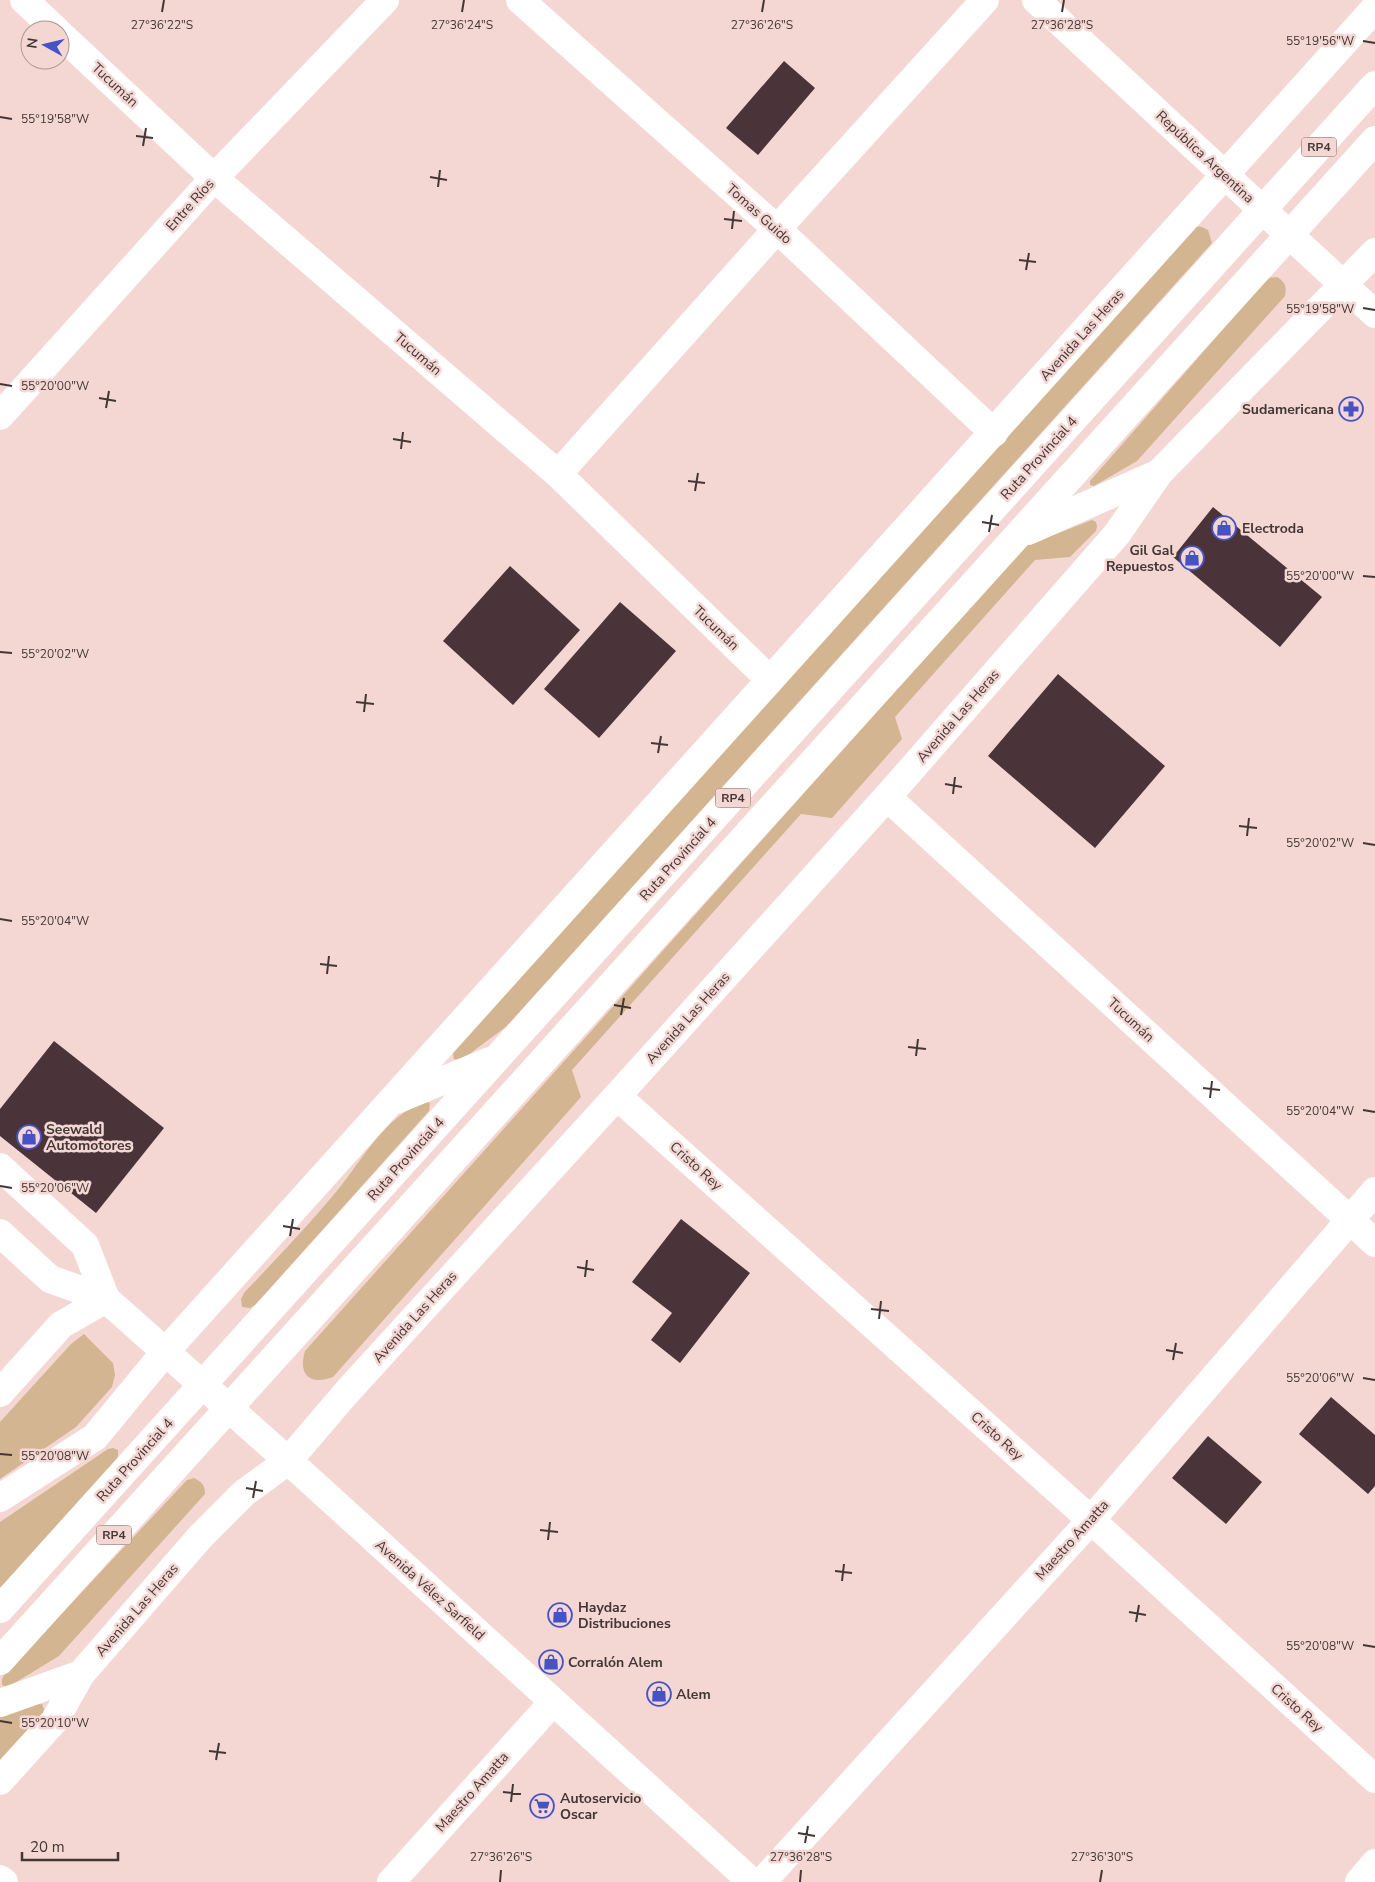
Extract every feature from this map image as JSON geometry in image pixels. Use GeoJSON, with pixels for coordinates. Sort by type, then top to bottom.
{"type":"FeatureCollection","features":[{"type":"Feature","properties":{"kind":"main road"},"geometry":{"type":"LineString","coordinates":[[24,0],[45,20]]}},
{"type":"Feature","properties":{"kind":"main road","name":"Entre Ríos"},"geometry":{"type":"LineString","coordinates":[[0,416],[214,178],[385,0]]}},
{"type":"Feature","properties":{"kind":"main road","name":"Tomas Guido"},"geometry":{"type":"LineString","coordinates":[[520,0],[777,229],[994,433]]}},
{"type":"Feature","properties":{"kind":"main road"},"geometry":{"type":"LineString","coordinates":[[558,474],[777,229],[986,0]]}},
{"type":"Feature","properties":{"kind":"main road","name":"República Argentina"},"geometry":{"type":"LineString","coordinates":[[1036,0],[1375,314]]}},
{"type":"Feature","properties":{"kind":"main road","name":"Avenida Las Heras"},"geometry":{"type":"LineString","coordinates":[[0,1498],[95,1437],[165,1352],[1375,8]]}},
{"type":"Feature","properties":{"kind":"main road","name":"Tucumán"},"geometry":{"type":"LineString","coordinates":[[70,43],[214,178],[558,474],[770,680]]}},
{"type":"Feature","properties":{"kind":"main road","name":"Ruta Provincial 4"},"geometry":{"type":"LineString","coordinates":[[0,1609],[1375,85]]}},
{"type":"Feature","properties":{"kind":"main road","name":"RP4"},"geometry":{"type":"LineString","coordinates":[[0,1661],[1375,140]]}},
{"type":"Feature","properties":{"kind":"main road","name":"Avenida Las Heras"},"geometry":{"type":"LineString","coordinates":[[0,1781],[55,1720],[81,1674],[201,1536],[244,1493],[288,1461],[347,1392],[888,797],[1117,534],[1159,473],[1344,286],[1375,252]]}},
{"type":"Feature","properties":{"kind":"main road"},"geometry":{"type":"LineString","coordinates":[[1017,536],[1159,473]]}},
{"type":"Feature","properties":{"kind":"main road","name":"Tucumán"},"geometry":{"type":"LineString","coordinates":[[888,797],[1375,1243]]}},
{"type":"Feature","properties":{"kind":"main road"},"geometry":{"type":"LineString","coordinates":[[390,1102],[499,1057]]}},
{"type":"Feature","properties":{"kind":"main road","name":"Cristo Rey"},"geometry":{"type":"LineString","coordinates":[[618,1096],[1091,1520],[1375,1779]]}},
{"type":"Feature","properties":{"kind":"main road","name":"Avenida Vélez Sarfield"},"geometry":{"type":"LineString","coordinates":[[0,1167],[85,1245],[106,1300]]}},
{"type":"Feature","properties":{"kind":"main road","name":"Maestro Amatta"},"geometry":{"type":"LineString","coordinates":[[762,1882],[1091,1520],[1375,1191]]}},
{"type":"Feature","properties":{"kind":"main road","name":"Avenida Vélez Sarfield"},"geometry":{"type":"LineString","coordinates":[[0,1233],[50,1279],[106,1300],[288,1461],[752,1882]]}},
{"type":"Feature","properties":{"kind":"main road"},"geometry":{"type":"LineString","coordinates":[[0,1393],[61,1325],[106,1300]]}},
{"type":"Feature","properties":{"kind":"main road"},"geometry":{"type":"LineString","coordinates":[[0,1702],[81,1674]]}},
{"type":"Feature","properties":{"kind":"main road","name":"Maestro Amatta"},"geometry":{"type":"LineString","coordinates":[[391,1882],[553,1702]]}},
{"type":"Feature","properties":{"kind":"main road"},"geometry":{"type":"LineString","coordinates":[[1359,1882],[1375,1863]]}},
{"type":"Feature","properties":{"kind":"main road"},"geometry":{"type":"LineString","coordinates":[[0,1878],[4,1882]]}},
{"type":"Feature","properties":{"kind":"shaded area"},"geometry":{"type":"Polygon","coordinates":[[[1194,226],[1208,230],[1212,243],[507,1026],[460,1061],[454,1059],[453,1053],[1194,226]]]}},
{"type":"Feature","properties":{"kind":"shaded area"},"geometry":{"type":"Polygon","coordinates":[[[1277,277],[1285,285],[1285,296],[1137,461],[1094,486],[1090,485],[1090,481],[1268,278],[1277,277]]]}},
{"type":"Feature","properties":{"kind":"shaded area"},"geometry":{"type":"Polygon","coordinates":[[[1092,520],[1096,522],[1096,531],[1070,557],[1035,560],[895,717],[902,739],[832,818],[801,814],[572,1070],[581,1097],[333,1377],[318,1380],[307,1376],[303,1366],[305,1351],[1025,546],[1092,520]]]}},
{"type":"Feature","properties":{"kind":"shaded area"},"geometry":{"type":"Polygon","coordinates":[[[425,1101],[430,1103],[429,1111],[256,1304],[250,1308],[242,1307],[241,1299],[244,1293],[325,1205],[375,1140],[397,1118],[425,1101]]]}},
{"type":"Feature","properties":{"kind":"shaded area"},"geometry":{"type":"Polygon","coordinates":[[[84,1334],[113,1363],[115,1375],[112,1387],[76,1427],[0,1479],[0,1422],[71,1344],[84,1334]]]}},
{"type":"Feature","properties":{"kind":"shaded area"},"geometry":{"type":"Polygon","coordinates":[[[108,1449],[118,1450],[118,1458],[0,1589],[0,1522],[108,1449]]]}},
{"type":"Feature","properties":{"kind":"shaded area"},"geometry":{"type":"Polygon","coordinates":[[[194,1478],[202,1484],[205,1494],[59,1656],[13,1684],[7,1687],[2,1685],[4,1675],[187,1480],[194,1478]]]}},
{"type":"Feature","properties":{"kind":"shaded area"},"geometry":{"type":"Polygon","coordinates":[[[38,1703],[42,1704],[43,1714],[0,1760],[0,1717],[38,1703]]]}},
{"type":"Feature","properties":{"kind":"building"},"geometry":{"type":"Polygon","coordinates":[[[784,61],[815,88],[758,155],[726,128],[784,61]]]}},
{"type":"Feature","properties":{"kind":"building"},"geometry":{"type":"Polygon","coordinates":[[[1213,507],[1322,597],[1280,647],[1173,557],[1213,507]]]}},
{"type":"Feature","properties":{"kind":"building"},"geometry":{"type":"Polygon","coordinates":[[[510,566],[580,630],[513,705],[443,641],[510,566]]]}},
{"type":"Feature","properties":{"kind":"building"},"geometry":{"type":"Polygon","coordinates":[[[620,602],[676,651],[599,738],[544,689],[620,602]]]}},
{"type":"Feature","properties":{"kind":"building"},"geometry":{"type":"Polygon","coordinates":[[[1058,674],[1165,766],[1095,848],[988,756],[1058,674]]]}},
{"type":"Feature","properties":{"kind":"building"},"geometry":{"type":"Polygon","coordinates":[[[54,1041],[164,1128],[96,1213],[0,1136],[0,1109],[54,1041]]]}},
{"type":"Feature","properties":{"kind":"building"},"geometry":{"type":"Polygon","coordinates":[[[681,1219],[750,1273],[680,1363],[651,1340],[672,1313],[632,1282],[681,1219]]]}},
{"type":"Feature","properties":{"kind":"building"},"geometry":{"type":"Polygon","coordinates":[[[1331,1397],[1375,1435],[1375,1486],[1368,1494],[1299,1434],[1331,1397]]]}},
{"type":"Feature","properties":{"kind":"building"},"geometry":{"type":"Polygon","coordinates":[[[1208,1436],[1262,1482],[1226,1524],[1172,1478],[1208,1436]]]}},
{"type":"Feature","properties":{"kind":"place","name":"Sudamericana"},"geometry":{"type":"Point","coordinates":[1351,409]}},
{"type":"Feature","properties":{"kind":"place","name":"Electroda"},"geometry":{"type":"Point","coordinates":[1224,528]}},
{"type":"Feature","properties":{"kind":"place","name":"Gil Gal Repuestos"},"geometry":{"type":"Point","coordinates":[1192,558]}},
{"type":"Feature","properties":{"kind":"place","name":"Seewald Automotores"},"geometry":{"type":"Point","coordinates":[29,1137]}},
{"type":"Feature","properties":{"kind":"place","name":"Haydaz Distribuciones"},"geometry":{"type":"Point","coordinates":[560,1615]}},
{"type":"Feature","properties":{"kind":"place","name":"Corralón Alem"},"geometry":{"type":"Point","coordinates":[551,1662]}},
{"type":"Feature","properties":{"kind":"place","name":"Alem"},"geometry":{"type":"Point","coordinates":[659,1694]}},
{"type":"Feature","properties":{"kind":"place","name":"Autoservicio Oscar"},"geometry":{"type":"Point","coordinates":[542,1806]}}]}
